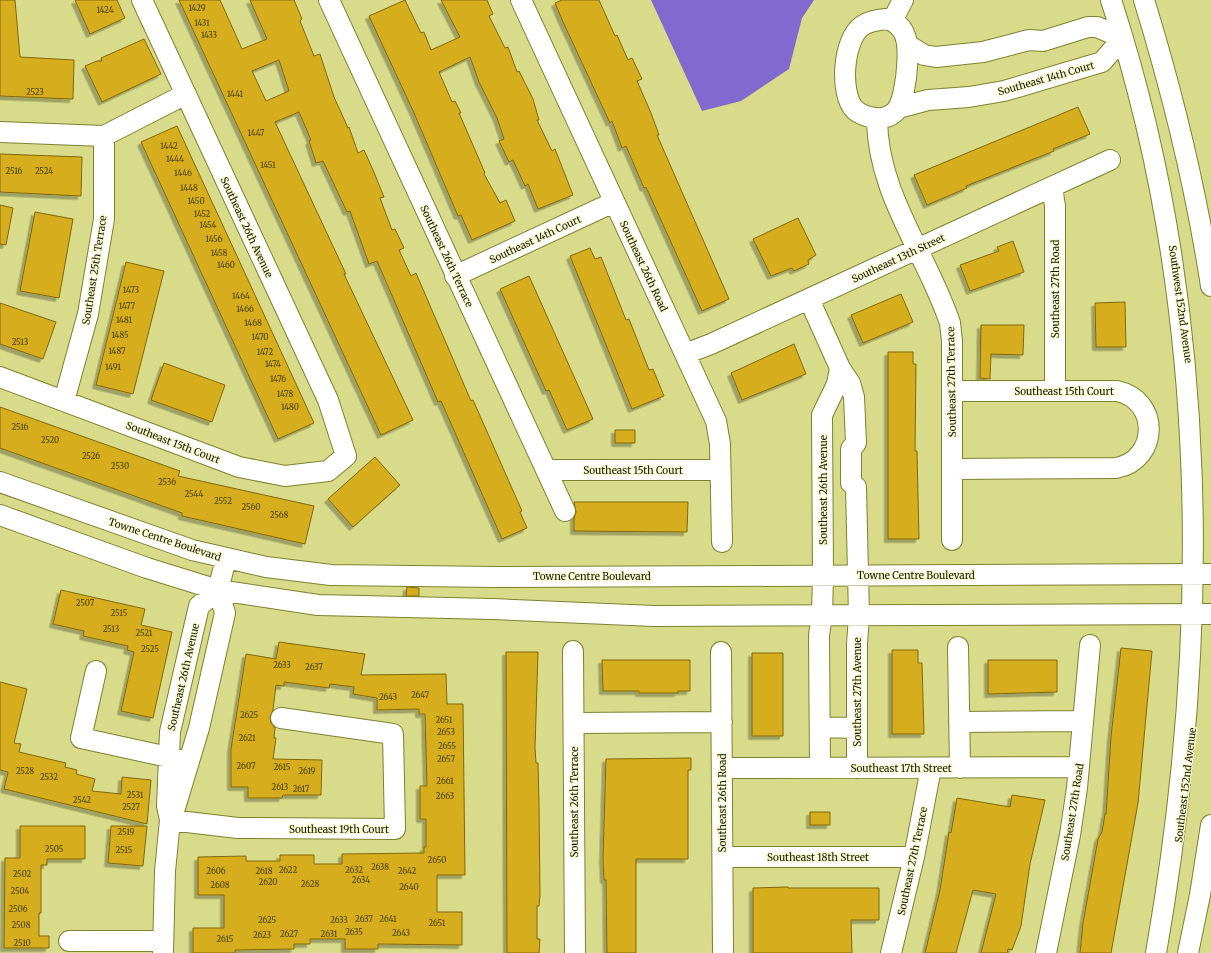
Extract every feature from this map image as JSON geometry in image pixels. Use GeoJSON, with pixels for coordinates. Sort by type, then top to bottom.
{"type":"FeatureCollection","features":[{"type":"Feature","properties":{"kind":"street","name":"Southeast 26th Avenue"},"geometry":{"type":"LineString","coordinates":[[142,0],[328,400],[346,456]]}},
{"type":"Feature","properties":{"kind":"street","name":"Southeast 26th Road"},"geometry":{"type":"LineString","coordinates":[[521,0],[718,426],[722,542]]}},
{"type":"Feature","properties":{"kind":"street"},"geometry":{"type":"LineString","coordinates":[[892,21],[903,0]]}},
{"type":"Feature","properties":{"kind":"street","name":"Southwest 152nd Avenue"},"geometry":{"type":"LineString","coordinates":[[1111,0],[1123,38],[1156,163],[1171,238],[1181,300],[1196,438],[1200,542],[1205,574],[1204,614]]}},
{"type":"Feature","properties":{"kind":"street"},"geometry":{"type":"LineString","coordinates":[[1144,0],[1153,29],[1190,175],[1211,286]]}},
{"type":"Feature","properties":{"kind":"street","name":"Southeast 26th Terrace"},"geometry":{"type":"LineString","coordinates":[[333,1],[455,276],[565,511]]}},
{"type":"Feature","properties":{"kind":"street"},"geometry":{"type":"LineString","coordinates":[[878,20],[892,21],[903,30],[908,45],[904,88],[898,108],[888,116],[877,118],[861,115],[854,110],[849,101],[845,83],[846,64],[853,40],[861,26],[878,20]]}},
{"type":"Feature","properties":{"kind":"street"},"geometry":{"type":"LineString","coordinates":[[908,45],[931,57],[947,56],[983,52],[1029,40],[1043,41],[1088,27],[1097,27],[1123,38],[1153,29]]}},
{"type":"Feature","properties":{"kind":"street","name":"Southeast 14th Court"},"geometry":{"type":"LineString","coordinates":[[898,108],[928,100],[969,97],[1004,91],[1102,62],[1123,38]]}},
{"type":"Feature","properties":{"kind":"street"},"geometry":{"type":"LineString","coordinates":[[0,132],[104,136],[186,94]]}},
{"type":"Feature","properties":{"kind":"street","name":"Southeast 27th Terrace"},"geometry":{"type":"LineString","coordinates":[[877,118],[878,143],[883,169],[895,200],[950,323],[952,391],[952,540]]}},
{"type":"Feature","properties":{"kind":"street","name":"Southeast 25th Terrace"},"geometry":{"type":"LineString","coordinates":[[64,401],[88,314],[104,219],[104,136]]}},
{"type":"Feature","properties":{"kind":"street","name":"Southeast 13th Street"},"geometry":{"type":"LineString","coordinates":[[685,354],[711,344],[1110,160]]}},
{"type":"Feature","properties":{"kind":"street","name":"Southeast 27th Road"},"geometry":{"type":"LineString","coordinates":[[1052,187],[1055,206],[1055,391]]}},
{"type":"Feature","properties":{"kind":"street","name":"Southeast 14th Court"},"geometry":{"type":"LineString","coordinates":[[455,276],[614,202]]}},
{"type":"Feature","properties":{"kind":"street"},"geometry":{"type":"LineString","coordinates":[[809,299],[840,368],[850,383],[854,396],[856,443],[852,449],[852,483],[856,487],[859,616]]}},
{"type":"Feature","properties":{"kind":"street","name":"Southeast 26th Avenue"},"geometry":{"type":"LineString","coordinates":[[822,616],[822,415],[837,384],[840,368]]}},
{"type":"Feature","properties":{"kind":"street","name":"Southeast 15th Court"},"geometry":{"type":"LineString","coordinates":[[0,377],[239,467],[285,476],[328,471],[346,456]]}},
{"type":"Feature","properties":{"kind":"street","name":"Southeast 15th Court"},"geometry":{"type":"LineString","coordinates":[[952,391],[1114,390],[1132,396],[1143,406],[1148,419],[1148,440],[1142,454],[1129,465],[1116,468],[952,469]]}},
{"type":"Feature","properties":{"kind":"street","name":"Southeast 15th Court"},"geometry":{"type":"LineString","coordinates":[[546,470],[720,470]]}},
{"type":"Feature","properties":{"kind":"street","name":"Towne Centre Boulevard"},"geometry":{"type":"LineString","coordinates":[[0,482],[168,542],[226,559],[266,567],[331,575],[496,577],[1205,574]]}},
{"type":"Feature","properties":{"kind":"street"},"geometry":{"type":"LineString","coordinates":[[0,515],[146,568],[218,590],[312,605],[381,608],[493,609],[625,616],[1204,614]]}},
{"type":"Feature","properties":{"kind":"street"},"geometry":{"type":"LineString","coordinates":[[218,590],[226,559]]}},
{"type":"Feature","properties":{"kind":"street"},"geometry":{"type":"LineString","coordinates":[[381,608],[382,576]]}},
{"type":"Feature","properties":{"kind":"street"},"geometry":{"type":"LineString","coordinates":[[493,609],[496,577]]}},
{"type":"Feature","properties":{"kind":"street","name":"Southeast 26th Avenue"},"geometry":{"type":"LineString","coordinates":[[163,947],[165,865],[170,820],[176,806],[199,728],[225,613],[218,590],[199,606],[170,732],[167,806],[170,820]]}},
{"type":"Feature","properties":{"kind":"street","name":"Southeast 152nd Avenue"},"geometry":{"type":"LineString","coordinates":[[1156,953],[1172,876],[1186,780],[1204,614]]}},
{"type":"Feature","properties":{"kind":"street"},"geometry":{"type":"LineString","coordinates":[[820,768],[819,635],[822,616]]}},
{"type":"Feature","properties":{"kind":"street","name":"Southeast 27th Avenue"},"geometry":{"type":"LineString","coordinates":[[857,768],[859,616]]}},
{"type":"Feature","properties":{"kind":"street","name":"Southeast 27th Road"},"geometry":{"type":"LineString","coordinates":[[1046,953],[1070,835],[1079,768],[1090,645]]}},
{"type":"Feature","properties":{"kind":"street"},"geometry":{"type":"LineString","coordinates":[[958,647],[960,768]]}},
{"type":"Feature","properties":{"kind":"street","name":"Southeast 26th Terrace"},"geometry":{"type":"LineString","coordinates":[[574,651],[575,953]]}},
{"type":"Feature","properties":{"kind":"street","name":"Southeast 26th Road"},"geometry":{"type":"LineString","coordinates":[[722,652],[723,953]]}},
{"type":"Feature","properties":{"kind":"street"},"geometry":{"type":"LineString","coordinates":[[96,671],[81,738],[189,761]]}},
{"type":"Feature","properties":{"kind":"street","name":"Southeast 19th Court"},"geometry":{"type":"LineString","coordinates":[[170,820],[238,828],[395,829],[393,734],[281,718]]}},
{"type":"Feature","properties":{"kind":"street"},"geometry":{"type":"LineString","coordinates":[[959,722],[1082,721]]}},
{"type":"Feature","properties":{"kind":"street"},"geometry":{"type":"LineString","coordinates":[[574,723],[722,722]]}},
{"type":"Feature","properties":{"kind":"street"},"geometry":{"type":"LineString","coordinates":[[820,727],[857,728]]}},
{"type":"Feature","properties":{"kind":"street","name":"Southeast 17th Street"},"geometry":{"type":"LineString","coordinates":[[722,768],[1079,768]]}},
{"type":"Feature","properties":{"kind":"street","name":"Southeast 27th Terrace"},"geometry":{"type":"LineString","coordinates":[[891,953],[914,857],[930,768]]}},
{"type":"Feature","properties":{"kind":"street"},"geometry":{"type":"LineString","coordinates":[[1188,953],[1200,895],[1211,825]]}},
{"type":"Feature","properties":{"kind":"street","name":"Southeast 18th Street"},"geometry":{"type":"LineString","coordinates":[[723,857],[914,857]]}},
{"type":"Feature","properties":{"kind":"street"},"geometry":{"type":"LineString","coordinates":[[69,941],[163,947]]}},
{"type":"Feature","properties":{"kind":"shaded area"},"geometry":{"type":"Polygon","coordinates":[[[651,0],[814,0],[802,18],[789,69],[741,101],[702,111],[651,0]]]}},
{"type":"Feature","properties":{"kind":"building"},"geometry":{"type":"Polygon","coordinates":[[[0,0],[15,0],[20,57],[74,60],[73,99],[0,96],[0,0]]]}},
{"type":"Feature","properties":{"kind":"building"},"geometry":{"type":"Polygon","coordinates":[[[75,0],[117,0],[125,18],[90,34],[75,0]]]}},
{"type":"Feature","properties":{"kind":"building"},"geometry":{"type":"Polygon","coordinates":[[[179,0],[220,0],[242,49],[267,39],[250,0],[294,0],[302,19],[300,21],[314,56],[320,54],[334,97],[348,128],[349,127],[358,153],[364,150],[373,170],[384,197],[380,198],[392,230],[395,229],[404,248],[399,250],[411,276],[416,273],[471,401],[473,400],[522,511],[520,512],[527,528],[502,539],[441,401],[438,402],[377,261],[369,264],[350,211],[347,212],[323,161],[316,163],[309,141],[311,140],[299,112],[275,122],[346,274],[344,274],[413,420],[381,435],[179,0]],[[279,60],[252,71],[266,101],[289,91],[279,60]]]}},
{"type":"Feature","properties":{"kind":"building"},"geometry":{"type":"Polygon","coordinates":[[[405,0],[421,33],[424,32],[431,50],[460,37],[441,0],[487,0],[493,14],[489,16],[505,48],[508,47],[517,72],[519,71],[533,99],[539,120],[537,120],[552,151],[555,149],[573,195],[538,209],[528,184],[525,186],[513,160],[509,162],[499,141],[504,139],[497,118],[479,82],[470,57],[439,72],[452,102],[455,101],[461,113],[459,113],[485,173],[484,174],[500,203],[506,200],[515,221],[472,240],[461,215],[458,216],[414,113],[369,16],[405,0]]]}},
{"type":"Feature","properties":{"kind":"building"},"geometry":{"type":"Polygon","coordinates":[[[562,0],[599,0],[615,36],[617,35],[628,60],[632,58],[642,79],[637,81],[651,113],[659,135],[657,135],[729,299],[702,311],[646,187],[644,188],[626,146],[622,148],[612,121],[610,123],[563,22],[555,3],[562,0]]]}},
{"type":"Feature","properties":{"kind":"building"},"geometry":{"type":"Polygon","coordinates":[[[144,39],[161,74],[102,102],[85,66],[97,61],[102,61],[101,58],[144,39]]]}},
{"type":"Feature","properties":{"kind":"building"},"geometry":{"type":"Polygon","coordinates":[[[1078,107],[1090,134],[1053,149],[1054,151],[966,186],[967,188],[927,205],[914,175],[1078,107]]]}},
{"type":"Feature","properties":{"kind":"building"},"geometry":{"type":"Polygon","coordinates":[[[177,126],[314,423],[278,439],[141,142],[177,126]]]}},
{"type":"Feature","properties":{"kind":"building"},"geometry":{"type":"Polygon","coordinates":[[[0,154],[82,157],[81,196],[0,192],[0,154]]]}},
{"type":"Feature","properties":{"kind":"building"},"geometry":{"type":"Polygon","coordinates":[[[0,205],[13,208],[6,245],[0,244],[0,205]]]}},
{"type":"Feature","properties":{"kind":"building"},"geometry":{"type":"Polygon","coordinates":[[[35,212],[73,219],[59,298],[20,291],[35,212]]]}},
{"type":"Feature","properties":{"kind":"building"},"geometry":{"type":"Polygon","coordinates":[[[798,218],[816,255],[808,260],[809,264],[794,271],[792,268],[771,276],[753,239],[798,218]]]}},
{"type":"Feature","properties":{"kind":"building"},"geometry":{"type":"Polygon","coordinates":[[[1013,241],[1024,272],[970,291],[960,265],[999,251],[997,247],[1013,241]]]}},
{"type":"Feature","properties":{"kind":"building"},"geometry":{"type":"Polygon","coordinates":[[[590,248],[595,259],[601,257],[626,320],[629,319],[649,370],[653,369],[664,396],[632,409],[570,256],[590,248]]]}},
{"type":"Feature","properties":{"kind":"building"},"geometry":{"type":"Polygon","coordinates":[[[126,262],[164,271],[133,394],[96,385],[126,262]]]}},
{"type":"Feature","properties":{"kind":"building"},"geometry":{"type":"Polygon","coordinates":[[[529,276],[593,419],[567,430],[549,390],[546,391],[500,289],[529,276]]]}},
{"type":"Feature","properties":{"kind":"building"},"geometry":{"type":"Polygon","coordinates":[[[901,294],[913,322],[863,343],[851,315],[901,294]]]}},
{"type":"Feature","properties":{"kind":"building"},"geometry":{"type":"Polygon","coordinates":[[[1125,302],[1126,347],[1096,347],[1095,303],[1125,302]]]}},
{"type":"Feature","properties":{"kind":"building"},"geometry":{"type":"Polygon","coordinates":[[[0,303],[56,322],[43,359],[0,344],[0,303]]]}},
{"type":"Feature","properties":{"kind":"building"},"geometry":{"type":"Polygon","coordinates":[[[981,325],[1024,325],[1023,355],[991,354],[990,379],[980,378],[981,325]]]}},
{"type":"Feature","properties":{"kind":"building"},"geometry":{"type":"Polygon","coordinates":[[[794,344],[806,374],[742,400],[731,373],[794,344]]]}},
{"type":"Feature","properties":{"kind":"building"},"geometry":{"type":"Polygon","coordinates":[[[888,352],[913,352],[913,364],[916,364],[915,451],[917,451],[919,539],[888,539],[888,352]]]}},
{"type":"Feature","properties":{"kind":"building"},"geometry":{"type":"Polygon","coordinates":[[[164,363],[225,385],[212,422],[151,400],[164,363]]]}},
{"type":"Feature","properties":{"kind":"building"},"geometry":{"type":"Polygon","coordinates":[[[0,407],[180,471],[178,476],[314,506],[305,544],[182,516],[182,513],[0,448],[0,407]]]}},
{"type":"Feature","properties":{"kind":"building"},"geometry":{"type":"Polygon","coordinates":[[[615,430],[635,430],[635,443],[615,443],[615,430]]]}},
{"type":"Feature","properties":{"kind":"building"},"geometry":{"type":"Polygon","coordinates":[[[375,457],[400,485],[353,527],[328,499],[375,457]]]}},
{"type":"Feature","properties":{"kind":"building"},"geometry":{"type":"Polygon","coordinates":[[[574,502],[688,502],[687,532],[574,531],[574,518],[576,512],[574,502]]]}},
{"type":"Feature","properties":{"kind":"building"},"geometry":{"type":"Polygon","coordinates":[[[407,587],[419,588],[419,596],[406,596],[407,587]]]}},
{"type":"Feature","properties":{"kind":"building"},"geometry":{"type":"Polygon","coordinates":[[[61,590],[145,609],[141,625],[172,632],[153,718],[121,711],[134,652],[127,650],[128,646],[83,636],[84,631],[53,624],[61,590]]]}},
{"type":"Feature","properties":{"kind":"building"},"geometry":{"type":"Polygon","coordinates":[[[279,642],[365,654],[361,675],[446,674],[447,704],[463,704],[465,875],[437,875],[437,912],[462,912],[462,945],[378,944],[378,949],[345,949],[345,939],[310,939],[310,944],[294,944],[294,949],[235,950],[235,953],[193,953],[193,928],[224,928],[224,895],[198,895],[198,857],[246,856],[246,861],[280,861],[280,855],[314,855],[314,864],[342,864],[342,854],[424,853],[424,847],[426,847],[426,819],[420,819],[420,786],[427,786],[425,714],[419,714],[419,709],[377,710],[377,698],[353,694],[354,687],[330,684],[329,688],[284,682],[284,686],[276,685],[273,710],[270,717],[271,723],[275,728],[274,738],[276,738],[273,759],[322,760],[321,795],[283,795],[282,798],[248,798],[248,787],[231,787],[231,749],[246,654],[276,659],[279,642]]]}},
{"type":"Feature","properties":{"kind":"building"},"geometry":{"type":"Polygon","coordinates":[[[1121,648],[1152,651],[1138,803],[1111,953],[1080,953],[1083,923],[1098,839],[1102,832],[1106,814],[1111,737],[1121,648]]]}},
{"type":"Feature","properties":{"kind":"building"},"geometry":{"type":"Polygon","coordinates":[[[892,650],[918,650],[918,663],[922,663],[924,734],[892,734],[892,650]]]}},
{"type":"Feature","properties":{"kind":"building"},"geometry":{"type":"Polygon","coordinates":[[[506,652],[538,652],[535,748],[536,763],[538,763],[539,804],[540,895],[539,906],[537,906],[537,939],[540,939],[539,953],[507,953],[506,652]]]}},
{"type":"Feature","properties":{"kind":"building"},"geometry":{"type":"Polygon","coordinates":[[[752,653],[783,653],[783,736],[752,736],[752,653]]]}},
{"type":"Feature","properties":{"kind":"building"},"geometry":{"type":"Polygon","coordinates":[[[602,660],[690,660],[690,691],[678,691],[678,693],[639,693],[639,691],[603,691],[602,660]]]}},
{"type":"Feature","properties":{"kind":"building"},"geometry":{"type":"Polygon","coordinates":[[[988,660],[1057,660],[1057,692],[988,694],[988,660]]]}},
{"type":"Feature","properties":{"kind":"building"},"geometry":{"type":"Polygon","coordinates":[[[0,682],[27,689],[14,743],[21,744],[19,752],[66,763],[65,767],[77,770],[76,774],[95,779],[92,791],[121,794],[122,777],[151,780],[147,824],[4,789],[8,772],[0,770],[0,682]]]}},
{"type":"Feature","properties":{"kind":"building"},"geometry":{"type":"Polygon","coordinates":[[[691,758],[691,770],[688,770],[688,859],[636,859],[636,953],[607,953],[606,880],[604,880],[603,859],[606,759],[691,758]]]}},
{"type":"Feature","properties":{"kind":"building"},"geometry":{"type":"Polygon","coordinates":[[[1012,795],[1045,800],[1030,864],[1021,926],[1012,950],[1008,949],[1007,953],[981,953],[996,894],[973,890],[956,953],[925,953],[940,890],[949,832],[951,833],[957,798],[1010,807],[1012,795]]]}},
{"type":"Feature","properties":{"kind":"building"},"geometry":{"type":"Polygon","coordinates":[[[810,812],[830,812],[830,825],[810,825],[810,812]]]}},
{"type":"Feature","properties":{"kind":"building"},"geometry":{"type":"Polygon","coordinates":[[[20,826],[85,826],[85,859],[47,859],[47,865],[41,865],[41,913],[39,913],[39,936],[49,936],[49,948],[4,948],[5,858],[20,858],[20,826]]]}},
{"type":"Feature","properties":{"kind":"building"},"geometry":{"type":"Polygon","coordinates":[[[111,826],[147,826],[143,866],[108,863],[111,826]]]}},
{"type":"Feature","properties":{"kind":"building"},"geometry":{"type":"Polygon","coordinates":[[[753,888],[879,888],[879,920],[851,920],[852,953],[753,953],[753,888]]]}}]}
